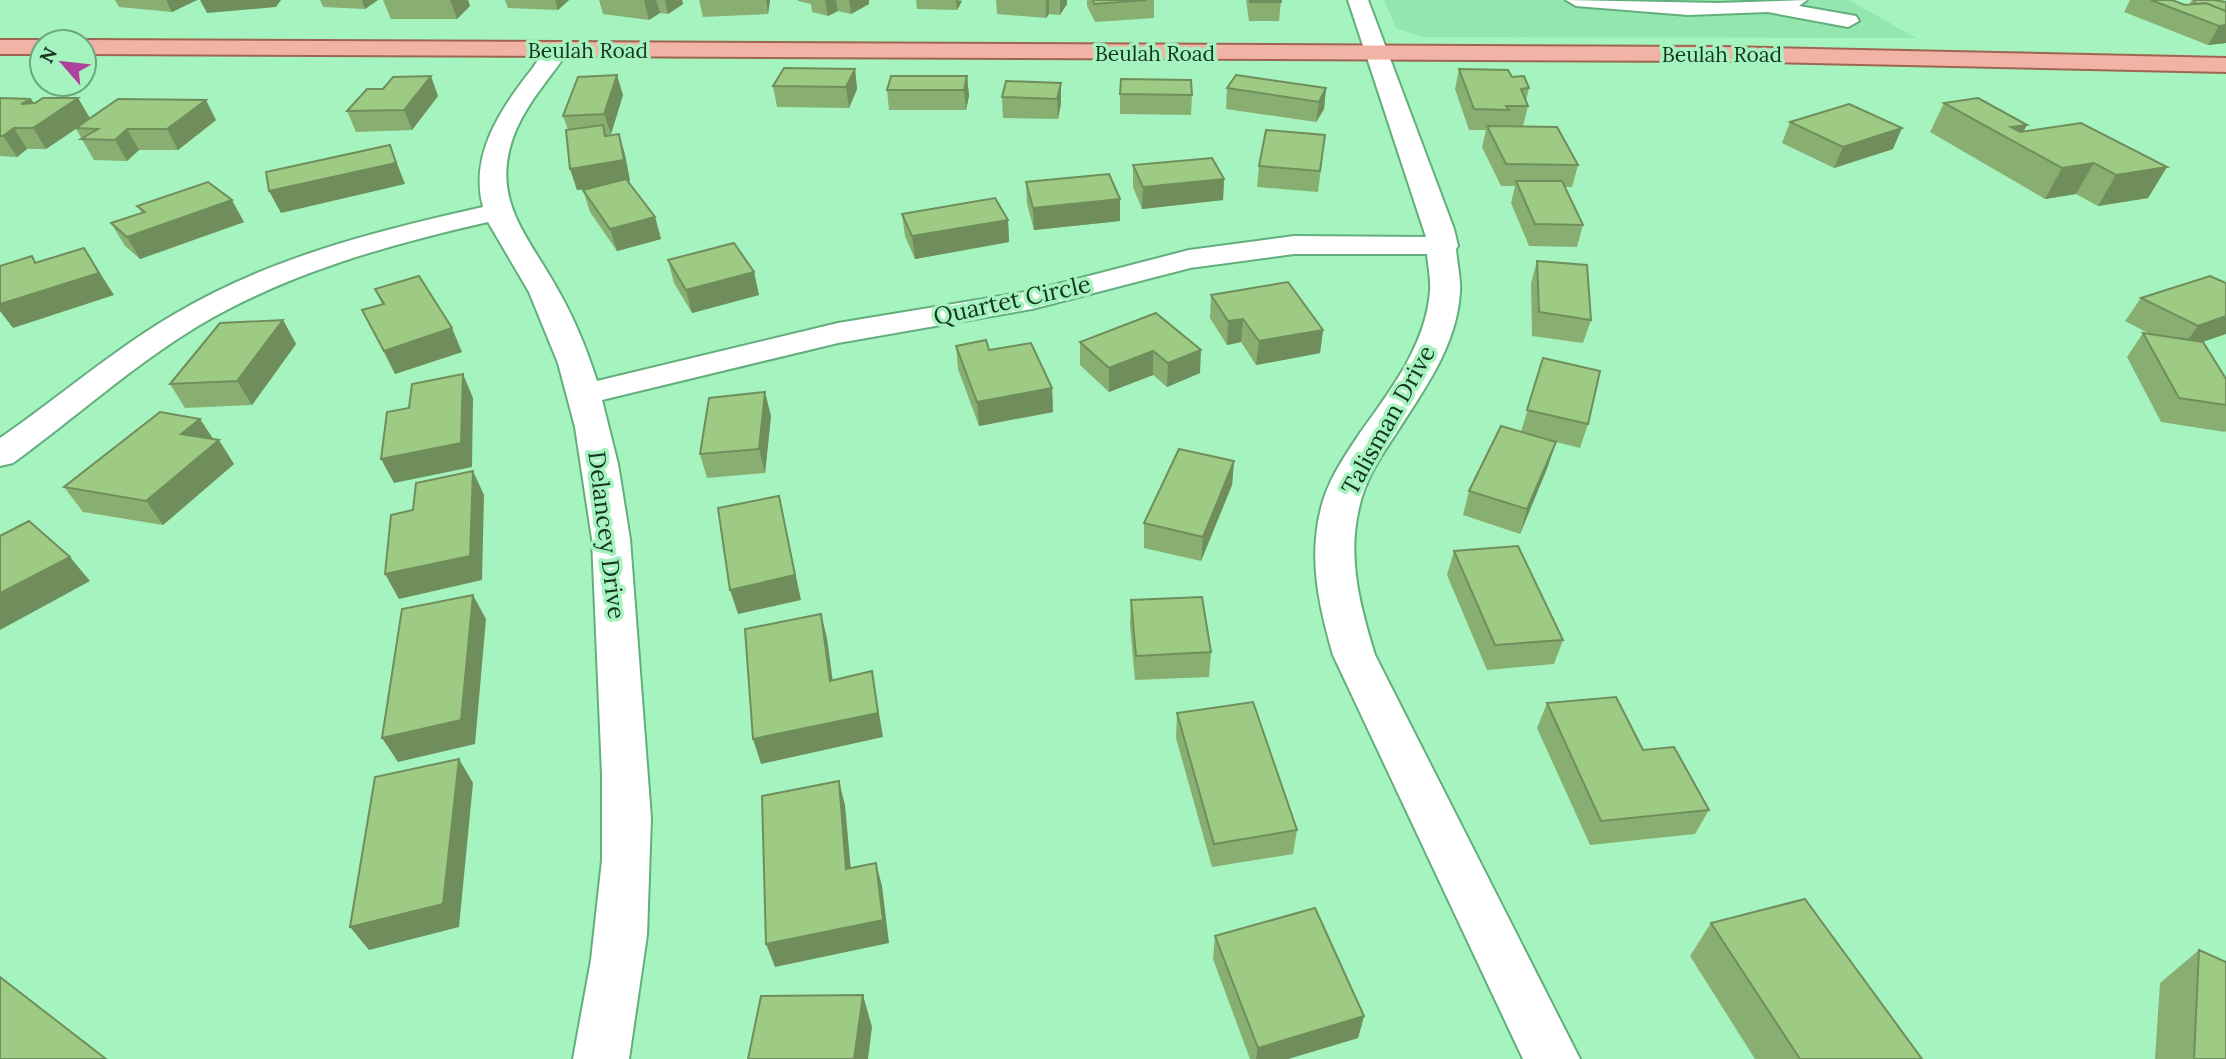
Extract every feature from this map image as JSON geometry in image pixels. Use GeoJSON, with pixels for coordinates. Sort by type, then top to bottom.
{"type":"FeatureCollection","features":[{"type":"Feature","properties":{"kind":"main road"},"geometry":{"type":"LineString","coordinates":[[0,47],[28,47]]}},
{"type":"Feature","properties":{"kind":"main road","name":"Beulah Road"},"geometry":{"type":"LineString","coordinates":[[98,47],[1849,55],[2226,65]]}},
{"type":"Feature","properties":{"kind":"street","name":"Talisman Drive"},"geometry":{"type":"LineString","coordinates":[[1358,0],[1444,246],[1445,292],[1436,331],[1404,399],[1353,471],[1340,507],[1334,544],[1337,598],[1354,655],[1552,1059]]}},
{"type":"Feature","properties":{"kind":"street"},"geometry":{"type":"LineString","coordinates":[[1576,0],[1744,10],[1772,7],[1797,0]]}},
{"type":"Feature","properties":{"kind":"street"},"geometry":{"type":"LineString","coordinates":[[1717,0],[1848,21]]}},
{"type":"Feature","properties":{"kind":"street","name":"Delancey Drive"},"geometry":{"type":"LineString","coordinates":[[558,50],[519,100],[502,132],[493,177],[497,212],[510,238],[538,279],[574,360],[584,394],[597,448],[617,599],[627,859],[616,983],[601,1059]]}},
{"type":"Feature","properties":{"kind":"street"},"geometry":{"type":"LineString","coordinates":[[0,455],[51,420],[136,353],[185,320],[237,292],[343,249],[497,212]]}},
{"type":"Feature","properties":{"kind":"street","name":"Quartet Circle"},"geometry":{"type":"LineString","coordinates":[[584,394],[838,333],[1032,300],[1189,259],[1294,245],[1346,243],[1444,246]]}},
{"type":"Feature","properties":{"kind":"shaded area"},"geometry":{"type":"Polygon","coordinates":[[[1384,0],[1849,0],[1916,38],[1422,37],[1396,28],[1384,0]]]}},
{"type":"Feature","properties":{"kind":"building"},"geometry":{"type":"Polygon","coordinates":[[[1093,0],[1146,0],[1094,4],[1093,0]]]}},
{"type":"Feature","properties":{"kind":"building"},"geometry":{"type":"Polygon","coordinates":[[[1281,0],[1281,2],[1250,2],[1281,0]]]}},
{"type":"Feature","properties":{"kind":"building"},"geometry":{"type":"Polygon","coordinates":[[[2151,0],[2172,0],[2185,5],[2206,3],[2226,11],[2226,25],[2219,26],[2151,0]]]}},
{"type":"Feature","properties":{"kind":"building"},"geometry":{"type":"Polygon","coordinates":[[[2194,0],[2226,2],[2226,11],[2206,3],[2195,4],[2194,0]]]}},
{"type":"Feature","properties":{"kind":"building"},"geometry":{"type":"Polygon","coordinates":[[[784,68],[855,69],[846,87],[773,86],[784,68]]]}},
{"type":"Feature","properties":{"kind":"building"},"geometry":{"type":"Polygon","coordinates":[[[1459,69],[1508,70],[1512,77],[1524,76],[1529,88],[1521,89],[1528,106],[1506,106],[1509,110],[1474,109],[1459,69]]]}},
{"type":"Feature","properties":{"kind":"building"},"geometry":{"type":"Polygon","coordinates":[[[617,75],[604,114],[563,116],[578,77],[617,75]]]}},
{"type":"Feature","properties":{"kind":"building"},"geometry":{"type":"Polygon","coordinates":[[[1236,75],[1326,88],[1319,102],[1227,88],[1236,75]]]}},
{"type":"Feature","properties":{"kind":"building"},"geometry":{"type":"Polygon","coordinates":[[[431,76],[404,110],[347,111],[367,89],[383,89],[393,77],[431,76]]]}},
{"type":"Feature","properties":{"kind":"building"},"geometry":{"type":"Polygon","coordinates":[[[891,76],[967,76],[964,90],[887,90],[891,76]]]}},
{"type":"Feature","properties":{"kind":"building"},"geometry":{"type":"Polygon","coordinates":[[[1121,79],[1191,80],[1192,95],[1120,94],[1121,79]]]}},
{"type":"Feature","properties":{"kind":"building"},"geometry":{"type":"Polygon","coordinates":[[[1006,81],[1061,83],[1057,99],[1002,97],[1006,81]]]}},
{"type":"Feature","properties":{"kind":"building"},"geometry":{"type":"Polygon","coordinates":[[[0,98],[31,99],[21,104],[35,103],[43,98],[78,98],[33,128],[14,128],[0,136],[0,98]]]}},
{"type":"Feature","properties":{"kind":"building"},"geometry":{"type":"Polygon","coordinates":[[[1978,98],[2027,125],[2011,127],[2020,132],[2081,123],[2167,167],[2116,175],[2094,163],[2062,168],[1944,103],[1978,98]]]}},
{"type":"Feature","properties":{"kind":"building"},"geometry":{"type":"Polygon","coordinates":[[[118,99],[206,100],[167,129],[127,129],[115,140],[81,139],[98,129],[76,128],[118,99]]]}},
{"type":"Feature","properties":{"kind":"building"},"geometry":{"type":"Polygon","coordinates":[[[1849,104],[1902,128],[1843,147],[1790,122],[1849,104]]]}},
{"type":"Feature","properties":{"kind":"building"},"geometry":{"type":"Polygon","coordinates":[[[603,125],[605,136],[619,134],[624,160],[570,169],[566,130],[603,125]]]}},
{"type":"Feature","properties":{"kind":"building"},"geometry":{"type":"Polygon","coordinates":[[[1487,126],[1557,127],[1578,165],[1506,164],[1487,126]]]}},
{"type":"Feature","properties":{"kind":"building"},"geometry":{"type":"Polygon","coordinates":[[[1266,130],[1325,135],[1320,171],[1259,166],[1266,130]]]}},
{"type":"Feature","properties":{"kind":"building"},"geometry":{"type":"Polygon","coordinates":[[[390,145],[396,163],[269,191],[266,172],[390,145]]]}},
{"type":"Feature","properties":{"kind":"building"},"geometry":{"type":"Polygon","coordinates":[[[1212,158],[1224,179],[1143,187],[1133,165],[1212,158]]]}},
{"type":"Feature","properties":{"kind":"building"},"geometry":{"type":"Polygon","coordinates":[[[1109,174],[1120,199],[1033,208],[1026,182],[1109,174]]]}},
{"type":"Feature","properties":{"kind":"building"},"geometry":{"type":"Polygon","coordinates":[[[626,179],[655,217],[610,229],[583,190],[626,179]]]}},
{"type":"Feature","properties":{"kind":"building"},"geometry":{"type":"Polygon","coordinates":[[[1516,181],[1562,181],[1583,225],[1535,224],[1516,181]]]}},
{"type":"Feature","properties":{"kind":"building"},"geometry":{"type":"Polygon","coordinates":[[[208,182],[232,200],[127,237],[111,223],[145,212],[137,206],[208,182]]]}},
{"type":"Feature","properties":{"kind":"building"},"geometry":{"type":"Polygon","coordinates":[[[995,198],[1008,220],[912,236],[902,214],[995,198]]]}},
{"type":"Feature","properties":{"kind":"building"},"geometry":{"type":"Polygon","coordinates":[[[734,243],[754,272],[686,290],[668,260],[734,243]]]}},
{"type":"Feature","properties":{"kind":"building"},"geometry":{"type":"Polygon","coordinates":[[[84,248],[99,273],[0,304],[0,266],[32,256],[35,263],[84,248]]]}},
{"type":"Feature","properties":{"kind":"building"},"geometry":{"type":"Polygon","coordinates":[[[1537,261],[1587,265],[1591,320],[1539,312],[1537,261]]]}},
{"type":"Feature","properties":{"kind":"building"},"geometry":{"type":"Polygon","coordinates":[[[419,276],[452,328],[384,351],[362,310],[384,304],[375,289],[419,276]]]}},
{"type":"Feature","properties":{"kind":"building"},"geometry":{"type":"Polygon","coordinates":[[[2210,276],[2226,283],[2226,316],[2198,326],[2141,298],[2210,276]]]}},
{"type":"Feature","properties":{"kind":"building"},"geometry":{"type":"Polygon","coordinates":[[[1288,282],[1323,330],[1259,341],[1243,319],[1228,321],[1211,295],[1288,282]]]}},
{"type":"Feature","properties":{"kind":"building"},"geometry":{"type":"Polygon","coordinates":[[[1156,313],[1201,350],[1168,363],[1153,351],[1109,368],[1080,342],[1156,313]]]}},
{"type":"Feature","properties":{"kind":"building"},"geometry":{"type":"Polygon","coordinates":[[[283,320],[237,381],[170,384],[220,323],[283,320]]]}},
{"type":"Feature","properties":{"kind":"building"},"geometry":{"type":"Polygon","coordinates":[[[2143,333],[2203,342],[2226,379],[2226,405],[2179,398],[2143,333]]]}},
{"type":"Feature","properties":{"kind":"building"},"geometry":{"type":"Polygon","coordinates":[[[986,340],[989,350],[1031,343],[1052,388],[977,402],[956,346],[986,340]]]}},
{"type":"Feature","properties":{"kind":"building"},"geometry":{"type":"Polygon","coordinates":[[[1543,358],[1600,371],[1588,424],[1527,410],[1543,358]]]}},
{"type":"Feature","properties":{"kind":"building"},"geometry":{"type":"Polygon","coordinates":[[[463,374],[461,443],[381,459],[387,412],[409,408],[412,384],[463,374]]]}},
{"type":"Feature","properties":{"kind":"building"},"geometry":{"type":"Polygon","coordinates":[[[765,392],[759,449],[700,454],[709,398],[765,392]]]}},
{"type":"Feature","properties":{"kind":"building"},"geometry":{"type":"Polygon","coordinates":[[[160,412],[200,419],[181,434],[219,440],[146,501],[64,487],[160,412]]]}},
{"type":"Feature","properties":{"kind":"building"},"geometry":{"type":"Polygon","coordinates":[[[1501,426],[1556,442],[1527,509],[1469,491],[1501,426]]]}},
{"type":"Feature","properties":{"kind":"building"},"geometry":{"type":"Polygon","coordinates":[[[1179,449],[1234,461],[1203,537],[1144,523],[1179,449]]]}},
{"type":"Feature","properties":{"kind":"building"},"geometry":{"type":"Polygon","coordinates":[[[473,471],[470,556],[385,574],[391,515],[413,510],[416,483],[473,471]]]}},
{"type":"Feature","properties":{"kind":"building"},"geometry":{"type":"Polygon","coordinates":[[[779,496],[795,575],[730,590],[718,508],[779,496]]]}},
{"type":"Feature","properties":{"kind":"building"},"geometry":{"type":"Polygon","coordinates":[[[29,521],[70,557],[0,593],[0,536],[29,521]]]}},
{"type":"Feature","properties":{"kind":"building"},"geometry":{"type":"Polygon","coordinates":[[[1518,546],[1563,640],[1495,645],[1454,551],[1518,546]]]}},
{"type":"Feature","properties":{"kind":"building"},"geometry":{"type":"Polygon","coordinates":[[[473,595],[461,720],[382,738],[402,609],[473,595]]]}},
{"type":"Feature","properties":{"kind":"building"},"geometry":{"type":"Polygon","coordinates":[[[1202,597],[1211,652],[1136,656],[1131,600],[1202,597]]]}},
{"type":"Feature","properties":{"kind":"building"},"geometry":{"type":"Polygon","coordinates":[[[821,614],[830,681],[872,671],[878,713],[753,739],[745,629],[821,614]]]}},
{"type":"Feature","properties":{"kind":"building"},"geometry":{"type":"Polygon","coordinates":[[[1616,697],[1643,750],[1674,747],[1709,810],[1601,821],[1547,703],[1616,697]]]}},
{"type":"Feature","properties":{"kind":"building"},"geometry":{"type":"Polygon","coordinates":[[[1253,702],[1297,830],[1214,844],[1177,713],[1253,702]]]}},
{"type":"Feature","properties":{"kind":"building"},"geometry":{"type":"Polygon","coordinates":[[[459,759],[443,904],[350,927],[375,777],[459,759]]]}},
{"type":"Feature","properties":{"kind":"building"},"geometry":{"type":"Polygon","coordinates":[[[839,781],[846,869],[876,863],[883,920],[766,944],[762,796],[839,781]]]}},
{"type":"Feature","properties":{"kind":"building"},"geometry":{"type":"Polygon","coordinates":[[[1805,899],[1922,1059],[1800,1059],[1711,923],[1805,899]]]}},
{"type":"Feature","properties":{"kind":"building"},"geometry":{"type":"Polygon","coordinates":[[[1315,908],[1364,1016],[1258,1048],[1215,936],[1315,908]]]}},
{"type":"Feature","properties":{"kind":"building"},"geometry":{"type":"Polygon","coordinates":[[[2199,950],[2226,962],[2226,1059],[2194,1059],[2199,950]]]}},
{"type":"Feature","properties":{"kind":"building"},"geometry":{"type":"Polygon","coordinates":[[[0,977],[106,1059],[0,1059],[0,977]]]}},
{"type":"Feature","properties":{"kind":"building"},"geometry":{"type":"Polygon","coordinates":[[[863,995],[854,1059],[748,1059],[761,996],[863,995]]]}}]}
